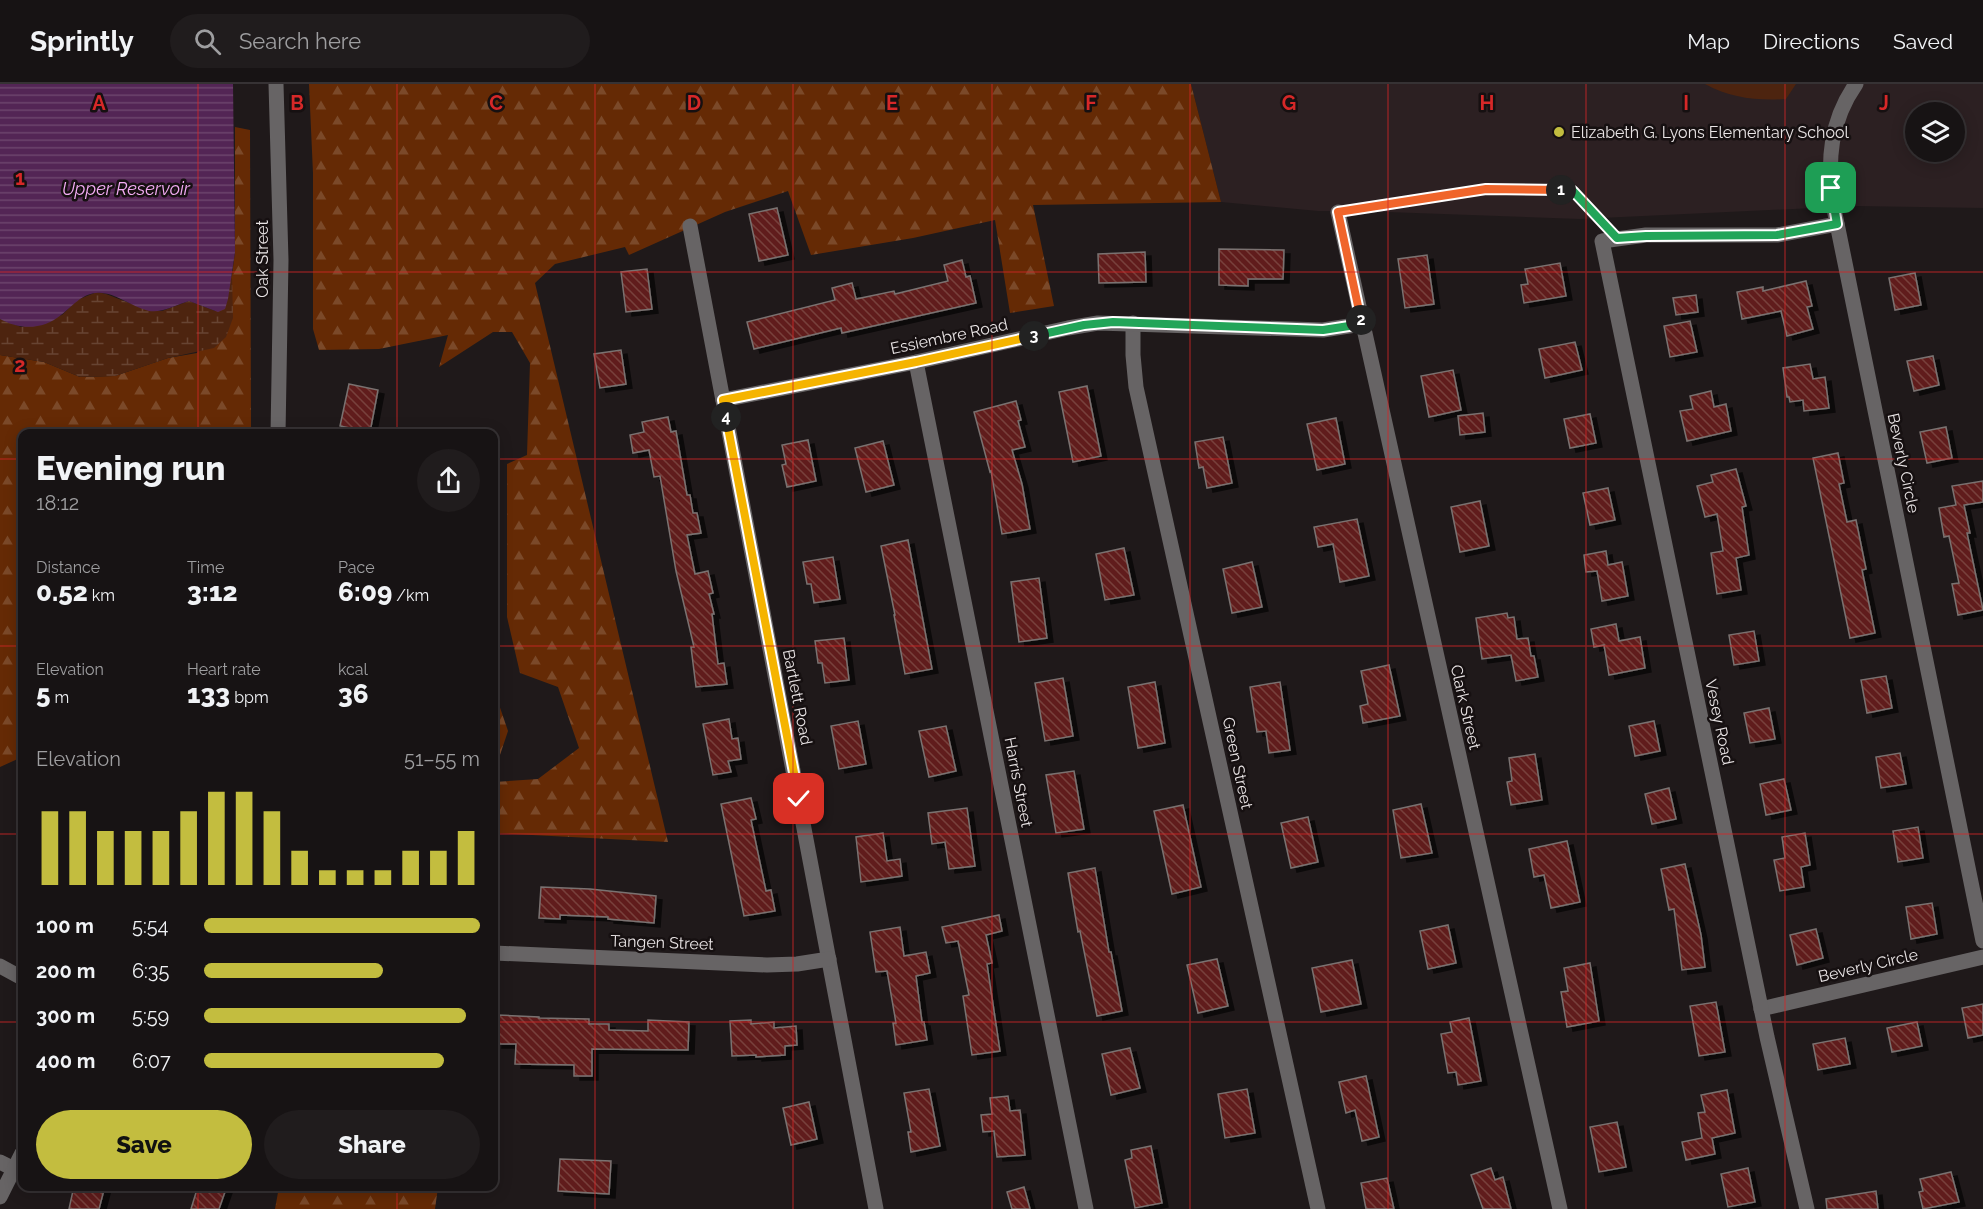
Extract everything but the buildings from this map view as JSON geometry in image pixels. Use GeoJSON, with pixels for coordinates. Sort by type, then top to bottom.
{"type":"FeatureCollection","features":[{"type":"Feature","properties":{"kind":"street","name":"Oak Street"},"geometry":{"type":"LineString","coordinates":[[276,84],[281,260],[278,429]]}},
{"type":"Feature","properties":{"kind":"street","name":"Beverly Circle"},"geometry":{"type":"LineString","coordinates":[[1856,84],[1836,122],[1830,151],[1831,188],[1983,941]]}},
{"type":"Feature","properties":{"kind":"street","name":"Clark Street"},"geometry":{"type":"LineString","coordinates":[[1338,212],[1560,1209]]}},
{"type":"Feature","properties":{"kind":"street"},"geometry":{"type":"LineString","coordinates":[[1617,238],[1777,235],[1837,224]]}},
{"type":"Feature","properties":{"kind":"street","name":"Bartlett Road"},"geometry":{"type":"LineString","coordinates":[[690,226],[876,1209]]}},
{"type":"Feature","properties":{"kind":"street","name":"Vesey Road"},"geometry":{"type":"LineString","coordinates":[[1617,238],[1602,241],[1761,1009],[1807,1209]]}},
{"type":"Feature","properties":{"kind":"street","name":"Essiembre Road"},"geometry":{"type":"LineString","coordinates":[[723,400],[916,362],[1076,326],[1113,322],[1323,330],[1362,324]]}},
{"type":"Feature","properties":{"kind":"street","name":"Green Street"},"geometry":{"type":"LineString","coordinates":[[1133,323],[1136,387],[1318,1209]]}},
{"type":"Feature","properties":{"kind":"street","name":"Harris Street"},"geometry":{"type":"LineString","coordinates":[[916,362],[1086,1209]]}},
{"type":"Feature","properties":{"kind":"street","name":"Tangen Street"},"geometry":{"type":"LineString","coordinates":[[498,953],[766,965],[797,964],[829,958]]}},
{"type":"Feature","properties":{"kind":"street","name":"Beverly Circle"},"geometry":{"type":"LineString","coordinates":[[1761,1009],[1983,957]]}},
{"type":"Feature","properties":{"kind":"street"},"geometry":{"type":"LineString","coordinates":[[0,966],[18,976]]}},
{"type":"Feature","properties":{"kind":"street"},"geometry":{"type":"LineString","coordinates":[[0,1197],[7,1166]]}},
{"type":"Feature","properties":{"kind":"path"},"geometry":{"type":"LineString","coordinates":[[1338,212],[1486,189],[1573,191],[1617,238]]}},
{"type":"Feature","properties":{"kind":"shaded area","name":"Elizabeth G. Lyons Elementary School"},"geometry":{"type":"Polygon","coordinates":[[[1191,84],[1983,84],[1983,208],[1856,206],[1580,219],[1318,211],[1221,202],[1191,84]]]}},
{"type":"Feature","properties":{"kind":"green space"},"geometry":{"type":"Polygon","coordinates":[[[309,84],[1191,84],[1221,202],[1033,205],[1054,306],[1010,313],[995,220],[913,238],[811,255],[788,191],[725,212],[629,255],[625,247],[555,264],[535,283],[668,842],[498,833],[498,782],[538,779],[579,748],[558,687],[520,673],[507,617],[507,464],[527,455],[530,363],[512,332],[493,332],[439,367],[448,335],[379,349],[319,350],[313,329],[313,173],[309,84]]]}},
{"type":"Feature","properties":{"kind":"green space"},"geometry":{"type":"Polygon","coordinates":[[[1705,84],[1796,84],[1786,99],[1776,100],[1755,99],[1724,93],[1705,84]]]}},
{"type":"Feature","properties":{"kind":"green space"},"geometry":{"type":"Polygon","coordinates":[[[235,127],[250,130],[251,429],[18,429],[18,759],[0,767],[0,355],[44,362],[80,377],[115,376],[168,358],[197,353],[232,275],[235,252],[235,127]]]}},
{"type":"Feature","properties":{"kind":"green space"},"geometry":{"type":"Polygon","coordinates":[[[232,275],[233,318],[226,337],[214,348],[168,358],[115,376],[80,377],[44,362],[0,355],[0,319],[21,327],[62,315],[77,300],[97,292],[150,311],[162,311],[189,301],[218,312],[225,309],[232,275]]]}},
{"type":"Feature","properties":{"kind":"green space"},"geometry":{"type":"Polygon","coordinates":[[[498,702],[508,731],[498,755],[498,702]]]}},
{"type":"Feature","properties":{"kind":"green space"},"geometry":{"type":"Polygon","coordinates":[[[278,1191],[437,1191],[435,1209],[275,1209],[278,1191]]]}},
{"type":"Feature","properties":{"kind":"water","name":"Upper Reservoir"},"geometry":{"type":"Polygon","coordinates":[[[0,84],[233,84],[235,252],[225,309],[218,312],[189,301],[164,310],[149,311],[109,294],[96,293],[81,298],[47,324],[23,327],[0,319],[0,84]]]}},
{"type":"Feature","properties":{"kind":"place","name":"Elizabeth G. Lyons Elementary School"},"geometry":{"type":"Point","coordinates":[1559,132]}},
{"type":"Feature","properties":{"kind":"route"},"geometry":{"type":"LineString","coordinates":[[799,799],[723,400],[916,362],[1084,325],[1113,322],[1323,330],[1362,324],[1338,212],[1486,189],[1573,191],[1617,238],[1764,236],[1837,224],[1831,188]]}}]}
